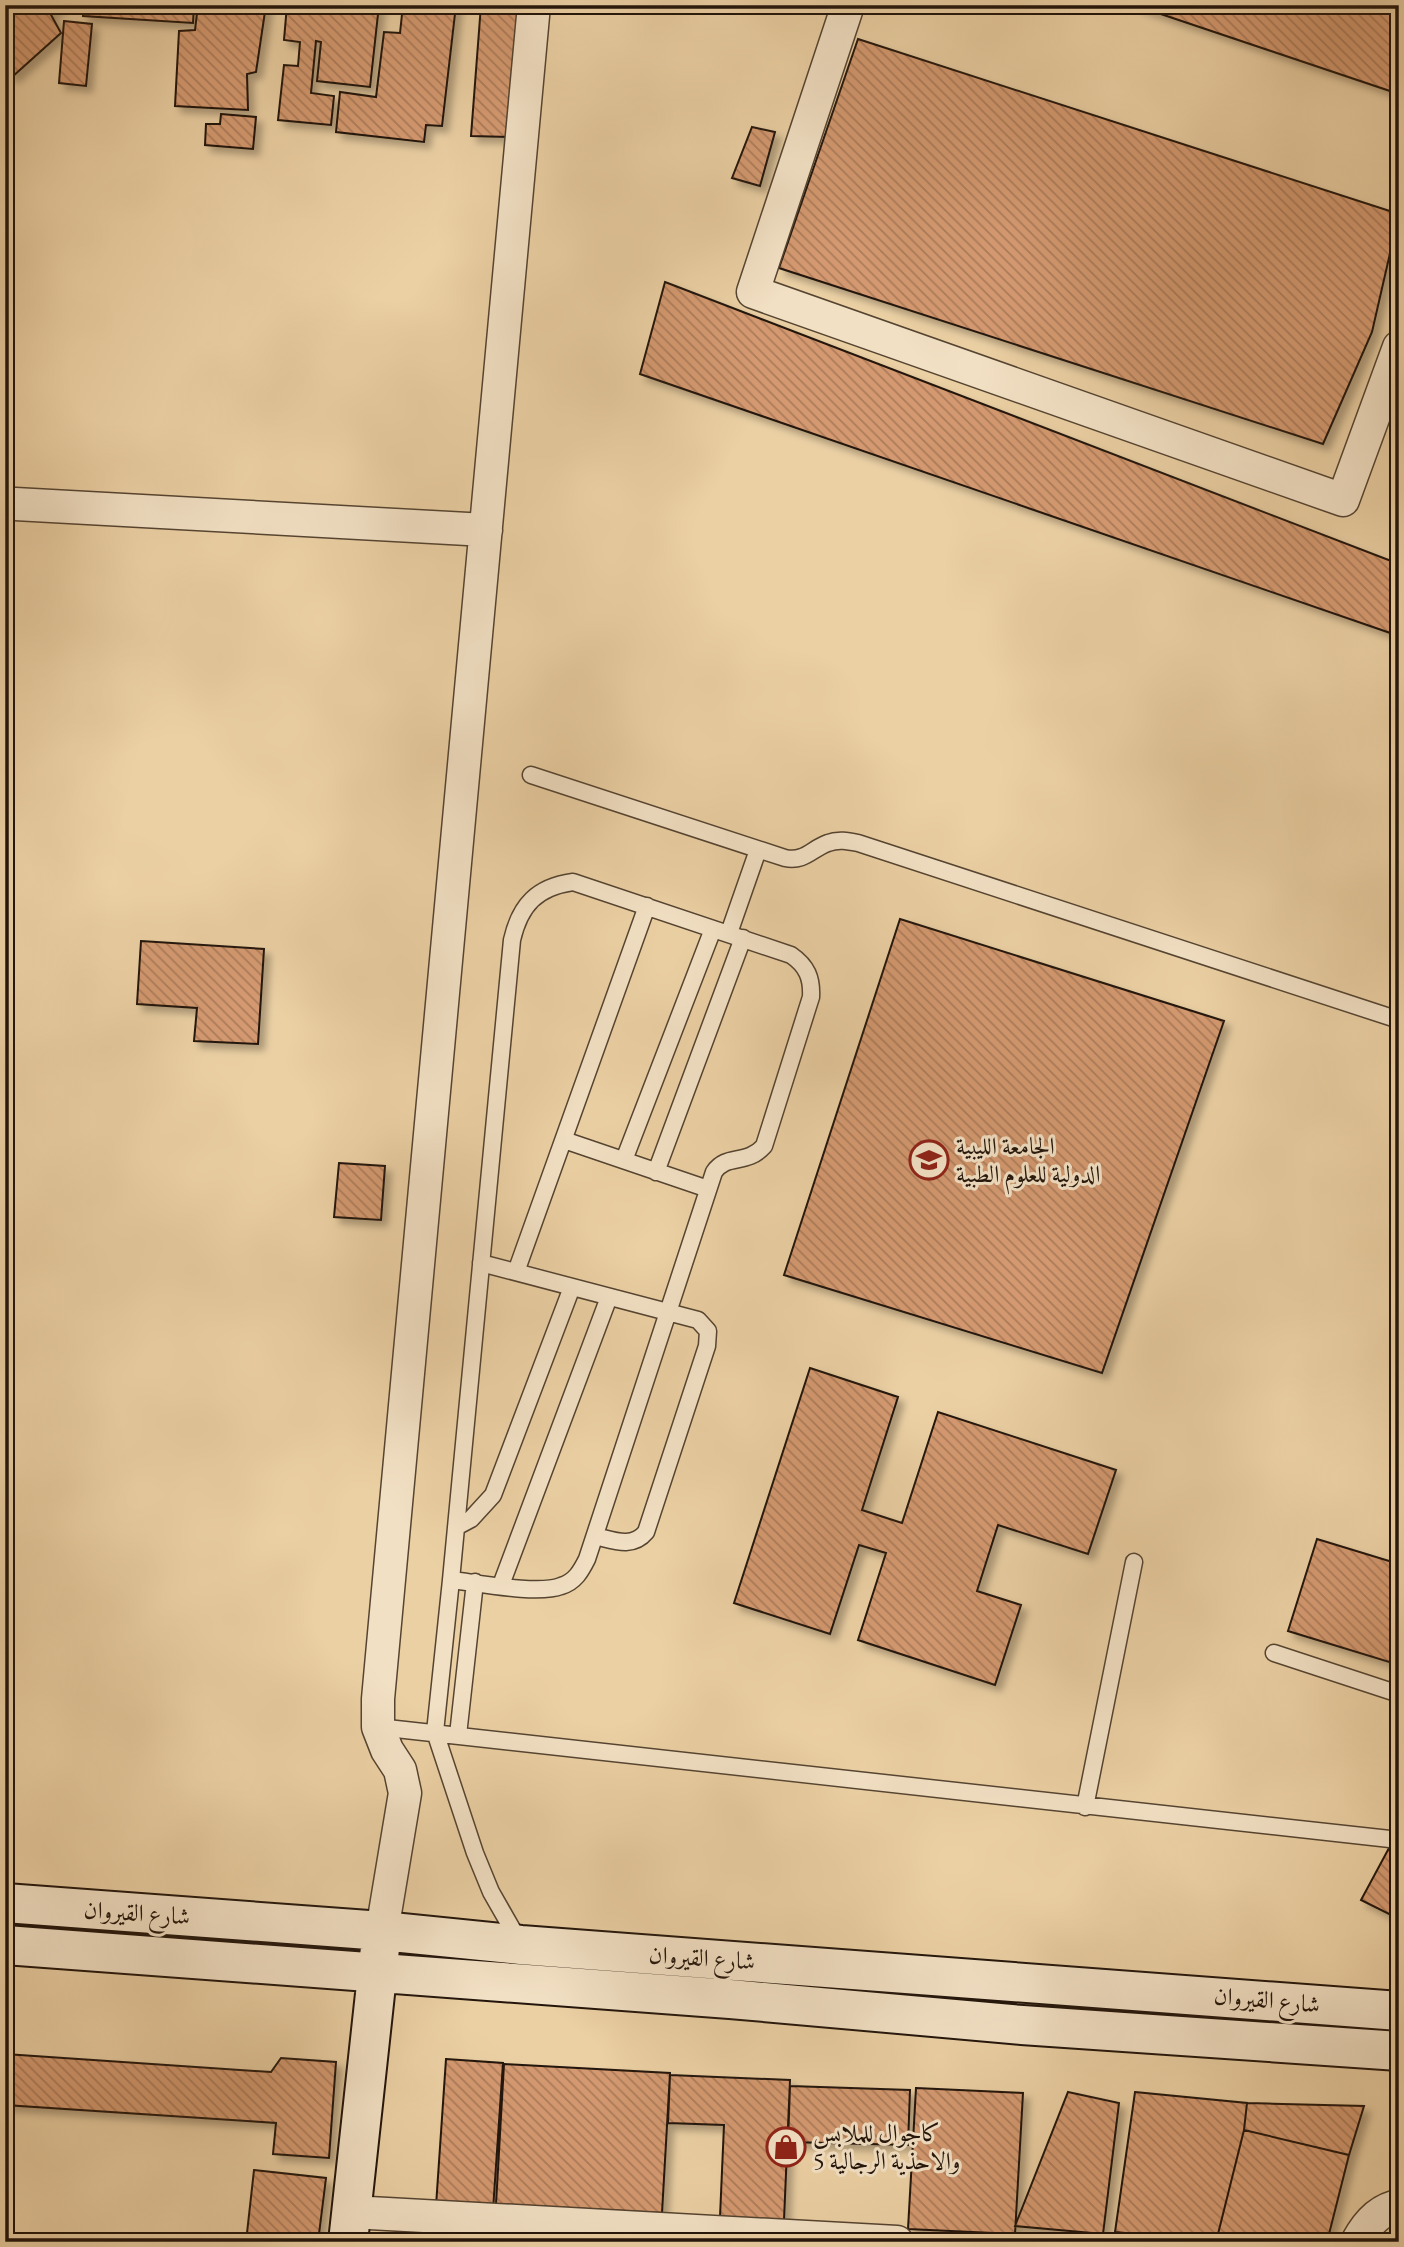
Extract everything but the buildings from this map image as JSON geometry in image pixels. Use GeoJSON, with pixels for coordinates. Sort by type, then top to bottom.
{"type":"FeatureCollection","features":[{"type":"Feature","properties":{"kind":"main road","name":"شارع القيروان"},"geometry":{"type":"LineString","coordinates":[[5,1903],[1399,2011]]}},
{"type":"Feature","properties":{"kind":"main road"},"geometry":{"type":"LineString","coordinates":[[349,2227],[382,1931]]}},
{"type":"Feature","properties":{"kind":"main road","name":"شارع القيروان"},"geometry":{"type":"LineString","coordinates":[[5,1945],[1399,2052]]}},
{"type":"Feature","properties":{"kind":"street"},"geometry":{"type":"LineString","coordinates":[[382,1931],[405,1793],[400,1770],[387,1750],[378,1727],[381,1671],[534,5]]}},
{"type":"Feature","properties":{"kind":"street"},"geometry":{"type":"LineString","coordinates":[[848,5],[753,292],[1343,500],[1399,347]]}},
{"type":"Feature","properties":{"kind":"street"},"geometry":{"type":"LineString","coordinates":[[15,504],[486,530]]}},
{"type":"Feature","properties":{"kind":"street"},"geometry":{"type":"LineString","coordinates":[[1357,2242],[1365,2227],[1378,2215],[1391,2207],[1399,2206]]}},
{"type":"Feature","properties":{"kind":"street"},"geometry":{"type":"LineString","coordinates":[[349,2227],[897,2242]]}},
{"type":"Feature","properties":{"kind":"lane"},"geometry":{"type":"LineString","coordinates":[[531,775],[793,860],[811,854],[830,842],[858,843],[1399,1020]]}},
{"type":"Feature","properties":{"kind":"lane"},"geometry":{"type":"LineString","coordinates":[[656,1172],[729,934],[758,850]]}},
{"type":"Feature","properties":{"kind":"lane"},"geometry":{"type":"LineString","coordinates":[[452,1580],[549,1589],[572,1581],[581,1572],[708,1189],[718,1166],[724,1161],[750,1157],[764,1146],[811,997],[812,985],[808,973],[802,962],[791,955],[573,883],[560,884],[537,895],[524,908],[516,923],[512,940],[452,1580],[435,1732],[475,1853],[491,1892],[521,1945]]}},
{"type":"Feature","properties":{"kind":"lane"},"geometry":{"type":"LineString","coordinates":[[516,1272],[647,906]]}},
{"type":"Feature","properties":{"kind":"lane"},"geometry":{"type":"LineString","coordinates":[[624,1160],[729,934]]}},
{"type":"Feature","properties":{"kind":"lane"},"geometry":{"type":"LineString","coordinates":[[564,1140],[708,1189]]}},
{"type":"Feature","properties":{"kind":"lane"},"geometry":{"type":"LineString","coordinates":[[481,1263],[698,1320],[708,1331],[707,1346],[646,1532],[631,1543],[595,1536]]}},
{"type":"Feature","properties":{"kind":"lane"},"geometry":{"type":"LineString","coordinates":[[456,1527],[471,1519],[493,1495],[572,1287]]}},
{"type":"Feature","properties":{"kind":"lane"},"geometry":{"type":"LineString","coordinates":[[501,1585],[609,1297]]}},
{"type":"Feature","properties":{"kind":"lane"},"geometry":{"type":"LineString","coordinates":[[1085,1807],[1134,1562]]}},
{"type":"Feature","properties":{"kind":"lane"},"geometry":{"type":"LineString","coordinates":[[458,1735],[475,1583]]}},
{"type":"Feature","properties":{"kind":"lane"},"geometry":{"type":"LineString","coordinates":[[1274,1653],[1399,1694]]}},
{"type":"Feature","properties":{"kind":"lane"},"geometry":{"type":"LineString","coordinates":[[378,1727],[1399,1840]]}},
{"type":"Feature","properties":{"kind":"place","name":"الجامعة الليبية الدولية للعلوم الطبية"},"geometry":{"type":"Point","coordinates":[929,1160]}},
{"type":"Feature","properties":{"kind":"place","name":"كاجوال للملابس والاحذية الرجالية 5"},"geometry":{"type":"Point","coordinates":[786,2147]}}]}
